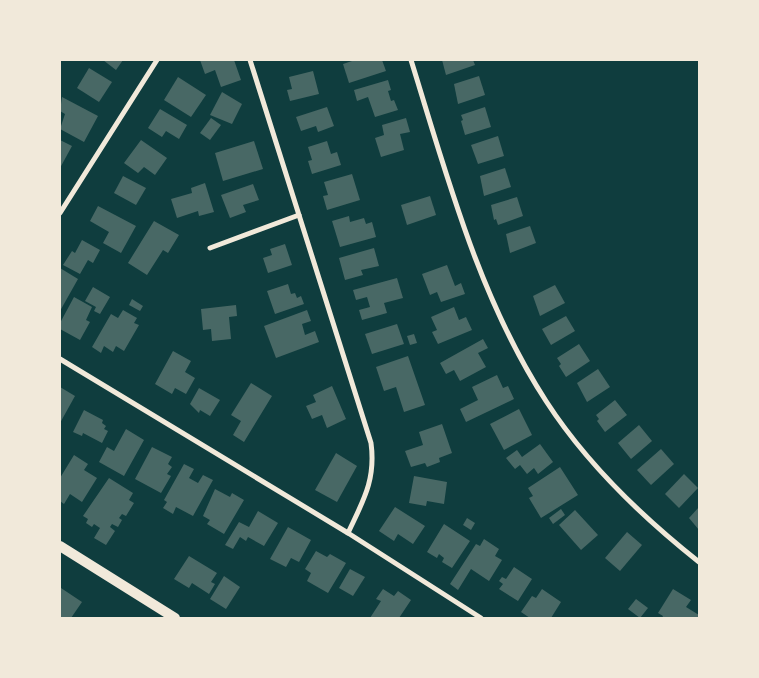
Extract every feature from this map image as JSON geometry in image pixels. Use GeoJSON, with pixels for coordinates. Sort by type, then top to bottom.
{"type":"FeatureCollection","features":[{"type":"Feature","properties":{"kind":"main road"},"geometry":{"type":"LineString","coordinates":[[60,546],[175,618]]}},
{"type":"Feature","properties":{"kind":"street"},"geometry":{"type":"LineString","coordinates":[[60,213],[157,60]]}},
{"type":"Feature","properties":{"kind":"street"},"geometry":{"type":"LineString","coordinates":[[250,60],[371,443],[373,466],[371,482],[348,533]]}},
{"type":"Feature","properties":{"kind":"street"},"geometry":{"type":"LineString","coordinates":[[411,60],[457,207],[490,295],[526,368],[566,430],[596,466],[657,528],[699,562]]}},
{"type":"Feature","properties":{"kind":"street"},"geometry":{"type":"LineString","coordinates":[[210,248],[299,215]]}},
{"type":"Feature","properties":{"kind":"street"},"geometry":{"type":"LineString","coordinates":[[60,359],[348,533],[481,618]]}},
{"type":"Feature","properties":{"kind":"building"},"geometry":{"type":"Polygon","coordinates":[[[103,60],[123,60],[116,70],[103,60]]]}},
{"type":"Feature","properties":{"kind":"building"},"geometry":{"type":"Polygon","coordinates":[[[200,60],[234,60],[241,80],[221,87],[215,70],[205,74],[200,60]]]}},
{"type":"Feature","properties":{"kind":"building"},"geometry":{"type":"Polygon","coordinates":[[[355,60],[382,60],[386,71],[349,83],[343,64],[355,60]]]}},
{"type":"Feature","properties":{"kind":"building"},"geometry":{"type":"Polygon","coordinates":[[[442,60],[473,60],[475,65],[446,75],[442,60]]]}},
{"type":"Feature","properties":{"kind":"building"},"geometry":{"type":"Polygon","coordinates":[[[89,68],[112,82],[99,102],[77,88],[89,68]]]}},
{"type":"Feature","properties":{"kind":"building"},"geometry":{"type":"Polygon","coordinates":[[[313,71],[319,94],[290,101],[287,90],[292,89],[289,77],[313,71]]]}},
{"type":"Feature","properties":{"kind":"building"},"geometry":{"type":"Polygon","coordinates":[[[479,76],[485,95],[458,104],[454,84],[479,76]]]}},
{"type":"Feature","properties":{"kind":"building"},"geometry":{"type":"Polygon","coordinates":[[[178,77],[206,95],[191,117],[164,100],[178,77]]]}},
{"type":"Feature","properties":{"kind":"building"},"geometry":{"type":"Polygon","coordinates":[[[388,80],[391,90],[388,91],[391,101],[394,100],[398,110],[375,117],[368,97],[357,101],[354,90],[388,80]]]}},
{"type":"Feature","properties":{"kind":"building"},"geometry":{"type":"Polygon","coordinates":[[[222,92],[242,104],[232,124],[210,115],[222,92]]]}},
{"type":"Feature","properties":{"kind":"building"},"geometry":{"type":"Polygon","coordinates":[[[62,97],[98,116],[84,142],[60,129],[65,114],[60,111],[62,97]]]}},
{"type":"Feature","properties":{"kind":"building"},"geometry":{"type":"Polygon","coordinates":[[[327,107],[334,126],[318,132],[316,126],[301,131],[296,117],[327,107]]]}},
{"type":"Feature","properties":{"kind":"building"},"geometry":{"type":"Polygon","coordinates":[[[485,107],[491,127],[465,135],[461,115],[485,107]]]}},
{"type":"Feature","properties":{"kind":"building"},"geometry":{"type":"Polygon","coordinates":[[[160,109],[187,125],[179,139],[166,131],[162,137],[148,128],[160,109]]]}},
{"type":"Feature","properties":{"kind":"building"},"geometry":{"type":"Polygon","coordinates":[[[211,118],[221,125],[210,140],[200,133],[211,118]]]}},
{"type":"Feature","properties":{"kind":"building"},"geometry":{"type":"Polygon","coordinates":[[[406,118],[410,132],[400,134],[404,150],[381,157],[375,138],[384,135],[382,125],[406,118]]]}},
{"type":"Feature","properties":{"kind":"building"},"geometry":{"type":"Polygon","coordinates":[[[498,136],[504,156],[478,164],[471,145],[498,136]]]}},
{"type":"Feature","properties":{"kind":"building"},"geometry":{"type":"Polygon","coordinates":[[[60,140],[72,146],[60,168],[60,140]]]}},
{"type":"Feature","properties":{"kind":"building"},"geometry":{"type":"Polygon","coordinates":[[[141,140],[167,158],[155,175],[144,167],[138,173],[124,163],[141,140]]]}},
{"type":"Feature","properties":{"kind":"building"},"geometry":{"type":"Polygon","coordinates":[[[254,141],[263,169],[223,181],[215,153],[254,141]]]}},
{"type":"Feature","properties":{"kind":"building"},"geometry":{"type":"Polygon","coordinates":[[[327,141],[331,154],[337,152],[341,165],[312,174],[308,161],[312,160],[308,147],[327,141]]]}},
{"type":"Feature","properties":{"kind":"building"},"geometry":{"type":"Polygon","coordinates":[[[505,168],[511,187],[484,196],[480,176],[505,168]]]}},
{"type":"Feature","properties":{"kind":"building"},"geometry":{"type":"Polygon","coordinates":[[[352,174],[360,200],[327,210],[323,196],[328,195],[324,182],[352,174]]]}},
{"type":"Feature","properties":{"kind":"building"},"geometry":{"type":"Polygon","coordinates":[[[123,176],[146,188],[136,205],[114,193],[123,176]]]}},
{"type":"Feature","properties":{"kind":"building"},"geometry":{"type":"Polygon","coordinates":[[[205,183],[214,212],[199,216],[198,211],[177,218],[171,199],[192,193],[191,188],[205,183]]]}},
{"type":"Feature","properties":{"kind":"building"},"geometry":{"type":"Polygon","coordinates":[[[253,184],[259,200],[243,205],[246,212],[230,218],[221,195],[253,184]]]}},
{"type":"Feature","properties":{"kind":"building"},"geometry":{"type":"Polygon","coordinates":[[[430,196],[436,215],[407,225],[401,205],[430,196]]]}},
{"type":"Feature","properties":{"kind":"building"},"geometry":{"type":"Polygon","coordinates":[[[517,197],[523,216],[498,225],[496,219],[494,220],[491,205],[517,197]]]}},
{"type":"Feature","properties":{"kind":"building"},"geometry":{"type":"Polygon","coordinates":[[[98,206],[136,226],[121,253],[103,243],[109,232],[90,221],[98,206]]]}},
{"type":"Feature","properties":{"kind":"building"},"geometry":{"type":"Polygon","coordinates":[[[349,216],[350,222],[364,218],[366,224],[372,222],[376,237],[340,247],[332,221],[349,216]]]}},
{"type":"Feature","properties":{"kind":"building"},"geometry":{"type":"Polygon","coordinates":[[[154,221],[179,235],[168,253],[163,250],[147,275],[128,263],[154,221]]]}},
{"type":"Feature","properties":{"kind":"building"},"geometry":{"type":"Polygon","coordinates":[[[530,226],[536,243],[510,253],[506,234],[530,226]]]}},
{"type":"Feature","properties":{"kind":"building"},"geometry":{"type":"Polygon","coordinates":[[[82,240],[100,250],[93,263],[88,260],[80,274],[63,265],[72,251],[75,253],[82,240]]]}},
{"type":"Feature","properties":{"kind":"building"},"geometry":{"type":"Polygon","coordinates":[[[285,244],[292,265],[268,273],[263,258],[272,255],[270,249],[285,244]]]}},
{"type":"Feature","properties":{"kind":"building"},"geometry":{"type":"Polygon","coordinates":[[[374,248],[379,266],[361,270],[363,275],[345,280],[339,258],[374,248]]]}},
{"type":"Feature","properties":{"kind":"building"},"geometry":{"type":"Polygon","coordinates":[[[447,265],[455,286],[461,283],[465,294],[441,302],[437,292],[430,295],[422,274],[447,265]]]}},
{"type":"Feature","properties":{"kind":"building"},"geometry":{"type":"Polygon","coordinates":[[[60,268],[78,279],[60,311],[60,268]]]}},
{"type":"Feature","properties":{"kind":"building"},"geometry":{"type":"Polygon","coordinates":[[[397,278],[403,298],[384,303],[387,313],[362,320],[359,310],[370,307],[367,297],[356,300],[353,290],[397,278]]]}},
{"type":"Feature","properties":{"kind":"building"},"geometry":{"type":"Polygon","coordinates":[[[288,284],[291,294],[295,293],[297,298],[301,296],[304,304],[275,314],[267,291],[288,284]]]}},
{"type":"Feature","properties":{"kind":"building"},"geometry":{"type":"Polygon","coordinates":[[[555,285],[565,303],[540,316],[533,296],[555,285]]]}},
{"type":"Feature","properties":{"kind":"building"},"geometry":{"type":"Polygon","coordinates":[[[93,287],[110,297],[100,314],[94,311],[96,307],[85,301],[93,287]]]}},
{"type":"Feature","properties":{"kind":"building"},"geometry":{"type":"Polygon","coordinates":[[[74,297],[92,307],[86,320],[90,322],[80,340],[60,329],[60,323],[74,297]]]}},
{"type":"Feature","properties":{"kind":"building"},"geometry":{"type":"Polygon","coordinates":[[[132,299],[143,306],[140,311],[129,305],[132,299]]]}},
{"type":"Feature","properties":{"kind":"building"},"geometry":{"type":"Polygon","coordinates":[[[236,305],[237,316],[229,317],[231,339],[212,341],[211,329],[203,330],[201,309],[236,305]]]}},
{"type":"Feature","properties":{"kind":"building"},"geometry":{"type":"Polygon","coordinates":[[[454,307],[459,320],[466,317],[472,330],[438,344],[432,332],[437,330],[431,317],[454,307]]]}},
{"type":"Feature","properties":{"kind":"building"},"geometry":{"type":"Polygon","coordinates":[[[123,310],[137,318],[134,323],[139,325],[124,351],[116,346],[113,352],[104,346],[101,353],[92,347],[111,314],[118,318],[123,310]]]}},
{"type":"Feature","properties":{"kind":"building"},"geometry":{"type":"Polygon","coordinates":[[[307,310],[311,321],[302,324],[305,335],[315,331],[319,342],[276,358],[264,326],[307,310]]]}},
{"type":"Feature","properties":{"kind":"building"},"geometry":{"type":"Polygon","coordinates":[[[566,316],[575,331],[551,345],[542,329],[566,316]]]}},
{"type":"Feature","properties":{"kind":"building"},"geometry":{"type":"Polygon","coordinates":[[[397,324],[404,344],[372,354],[365,334],[397,324]]]}},
{"type":"Feature","properties":{"kind":"building"},"geometry":{"type":"Polygon","coordinates":[[[414,334],[417,343],[410,345],[407,336],[414,334]]]}},
{"type":"Feature","properties":{"kind":"building"},"geometry":{"type":"Polygon","coordinates":[[[483,339],[488,348],[478,353],[486,367],[460,381],[454,370],[446,374],[440,363],[483,339]]]}},
{"type":"Feature","properties":{"kind":"building"},"geometry":{"type":"Polygon","coordinates":[[[579,344],[590,361],[566,377],[559,366],[561,364],[557,358],[579,344]]]}},
{"type":"Feature","properties":{"kind":"building"},"geometry":{"type":"Polygon","coordinates":[[[173,351],[191,361],[185,372],[195,378],[186,394],[175,388],[172,394],[155,384],[173,351]]]}},
{"type":"Feature","properties":{"kind":"building"},"geometry":{"type":"Polygon","coordinates":[[[408,356],[425,405],[404,412],[396,387],[384,391],[376,367],[408,356]]]}},
{"type":"Feature","properties":{"kind":"building"},"geometry":{"type":"Polygon","coordinates":[[[598,369],[610,387],[587,402],[577,383],[598,369]]]}},
{"type":"Feature","properties":{"kind":"building"},"geometry":{"type":"Polygon","coordinates":[[[497,375],[503,388],[508,386],[514,399],[466,422],[460,409],[478,400],[472,387],[497,375]]]}},
{"type":"Feature","properties":{"kind":"building"},"geometry":{"type":"Polygon","coordinates":[[[251,383],[272,396],[244,442],[233,435],[241,421],[231,415],[251,383]]]}},
{"type":"Feature","properties":{"kind":"building"},"geometry":{"type":"Polygon","coordinates":[[[332,386],[346,419],[327,428],[322,415],[312,419],[306,406],[316,402],[313,395],[332,386]]]}},
{"type":"Feature","properties":{"kind":"building"},"geometry":{"type":"Polygon","coordinates":[[[60,387],[75,396],[60,423],[60,387]]]}},
{"type":"Feature","properties":{"kind":"building"},"geometry":{"type":"Polygon","coordinates":[[[199,388],[220,400],[210,416],[200,410],[199,413],[190,404],[199,388]]]}},
{"type":"Feature","properties":{"kind":"building"},"geometry":{"type":"Polygon","coordinates":[[[615,400],[627,415],[605,432],[597,421],[599,419],[596,415],[615,400]]]}},
{"type":"Feature","properties":{"kind":"building"},"geometry":{"type":"Polygon","coordinates":[[[519,409],[532,435],[504,450],[490,424],[519,409]]]}},
{"type":"Feature","properties":{"kind":"building"},"geometry":{"type":"Polygon","coordinates":[[[84,410],[103,420],[102,423],[106,426],[104,429],[108,431],[102,443],[83,433],[82,436],[73,432],[84,410]]]}},
{"type":"Feature","properties":{"kind":"building"},"geometry":{"type":"Polygon","coordinates":[[[442,424],[452,453],[439,458],[440,462],[427,467],[425,463],[411,467],[405,451],[423,445],[419,432],[442,424]]]}},
{"type":"Feature","properties":{"kind":"building"},"geometry":{"type":"Polygon","coordinates":[[[639,425],[652,441],[631,459],[618,443],[639,425]]]}},
{"type":"Feature","properties":{"kind":"building"},"geometry":{"type":"Polygon","coordinates":[[[126,429],[144,440],[124,476],[99,462],[107,447],[114,451],[126,429]]]}},
{"type":"Feature","properties":{"kind":"building"},"geometry":{"type":"Polygon","coordinates":[[[540,444],[553,462],[538,474],[534,468],[527,474],[520,465],[515,469],[506,458],[517,450],[522,457],[540,444]]]}},
{"type":"Feature","properties":{"kind":"building"},"geometry":{"type":"Polygon","coordinates":[[[152,447],[172,457],[168,464],[172,467],[167,474],[171,476],[161,493],[135,479],[152,447]]]}},
{"type":"Feature","properties":{"kind":"building"},"geometry":{"type":"Polygon","coordinates":[[[661,449],[674,464],[651,485],[637,470],[661,449]]]}},
{"type":"Feature","properties":{"kind":"building"},"geometry":{"type":"Polygon","coordinates":[[[336,453],[357,466],[337,502],[315,490],[336,453]]]}},
{"type":"Feature","properties":{"kind":"building"},"geometry":{"type":"Polygon","coordinates":[[[74,455],[88,464],[84,470],[97,478],[82,502],[70,494],[64,504],[60,501],[60,478],[74,455]]]}},
{"type":"Feature","properties":{"kind":"building"},"geometry":{"type":"Polygon","coordinates":[[[184,464],[194,469],[189,478],[198,483],[203,475],[213,480],[193,516],[176,507],[173,514],[163,508],[167,502],[164,500],[184,464]]]}},
{"type":"Feature","properties":{"kind":"building"},"geometry":{"type":"Polygon","coordinates":[[[560,467],[578,495],[541,518],[529,498],[533,496],[528,488],[560,467]]]}},
{"type":"Feature","properties":{"kind":"building"},"geometry":{"type":"Polygon","coordinates":[[[684,474],[698,488],[679,508],[665,494],[684,474]]]}},
{"type":"Feature","properties":{"kind":"building"},"geometry":{"type":"Polygon","coordinates":[[[414,476],[447,482],[444,504],[427,501],[426,506],[409,503],[414,476]]]}},
{"type":"Feature","properties":{"kind":"building"},"geometry":{"type":"Polygon","coordinates":[[[109,478],[133,493],[129,500],[134,503],[126,516],[122,514],[119,518],[122,520],[118,527],[112,524],[110,527],[115,531],[106,545],[94,538],[100,528],[94,524],[92,527],[86,523],[88,519],[83,516],[109,478]]]}},
{"type":"Feature","properties":{"kind":"building"},"geometry":{"type":"Polygon","coordinates":[[[215,489],[230,497],[232,493],[244,500],[224,534],[207,524],[210,520],[203,516],[215,489]]]}},
{"type":"Feature","properties":{"kind":"building"},"geometry":{"type":"Polygon","coordinates":[[[395,507],[425,526],[413,544],[398,534],[394,541],[379,531],[395,507]]]}},
{"type":"Feature","properties":{"kind":"building"},"geometry":{"type":"Polygon","coordinates":[[[699,507],[699,530],[689,518],[699,507]]]}},
{"type":"Feature","properties":{"kind":"building"},"geometry":{"type":"Polygon","coordinates":[[[561,509],[565,515],[553,524],[549,518],[561,509]]]}},
{"type":"Feature","properties":{"kind":"building"},"geometry":{"type":"Polygon","coordinates":[[[575,510],[598,535],[581,550],[559,525],[575,510]]]}},
{"type":"Feature","properties":{"kind":"building"},"geometry":{"type":"Polygon","coordinates":[[[258,511],[278,523],[264,546],[248,537],[246,541],[240,537],[233,549],[225,545],[239,522],[249,527],[258,511]]]}},
{"type":"Feature","properties":{"kind":"building"},"geometry":{"type":"Polygon","coordinates":[[[467,518],[475,523],[471,530],[463,525],[467,518]]]}},
{"type":"Feature","properties":{"kind":"building"},"geometry":{"type":"Polygon","coordinates":[[[444,524],[470,541],[452,568],[442,562],[444,558],[439,554],[437,558],[427,552],[444,524]]]}},
{"type":"Feature","properties":{"kind":"building"},"geometry":{"type":"Polygon","coordinates":[[[288,527],[311,540],[299,562],[291,558],[286,567],[270,559],[288,527]]]}},
{"type":"Feature","properties":{"kind":"building"},"geometry":{"type":"Polygon","coordinates":[[[627,532],[642,545],[620,571],[605,558],[627,532]]]}},
{"type":"Feature","properties":{"kind":"building"},"geometry":{"type":"Polygon","coordinates":[[[484,539],[499,549],[495,556],[502,560],[489,581],[471,569],[458,590],[450,584],[476,544],[480,546],[484,539]]]}},
{"type":"Feature","properties":{"kind":"building"},"geometry":{"type":"Polygon","coordinates":[[[316,551],[327,557],[330,554],[346,563],[328,593],[307,581],[311,573],[305,569],[316,551]]]}},
{"type":"Feature","properties":{"kind":"building"},"geometry":{"type":"Polygon","coordinates":[[[189,556],[217,573],[211,582],[215,584],[209,594],[192,583],[189,588],[174,579],[189,556]]]}},
{"type":"Feature","properties":{"kind":"building"},"geometry":{"type":"Polygon","coordinates":[[[514,567],[532,579],[518,601],[499,589],[503,584],[499,581],[502,577],[506,579],[514,567]]]}},
{"type":"Feature","properties":{"kind":"building"},"geometry":{"type":"Polygon","coordinates":[[[350,569],[365,577],[353,596],[339,588],[350,569]]]}},
{"type":"Feature","properties":{"kind":"building"},"geometry":{"type":"Polygon","coordinates":[[[224,576],[240,587],[226,609],[210,599],[224,576]]]}},
{"type":"Feature","properties":{"kind":"building"},"geometry":{"type":"Polygon","coordinates":[[[61,588],[82,602],[71,618],[60,618],[61,588]]]}},
{"type":"Feature","properties":{"kind":"building"},"geometry":{"type":"Polygon","coordinates":[[[383,589],[394,596],[398,591],[411,600],[399,618],[370,618],[381,601],[376,599],[383,589]]]}},
{"type":"Feature","properties":{"kind":"building"},"geometry":{"type":"Polygon","coordinates":[[[542,589],[561,602],[551,618],[530,618],[521,612],[532,596],[536,598],[542,589]]]}},
{"type":"Feature","properties":{"kind":"building"},"geometry":{"type":"Polygon","coordinates":[[[673,589],[691,600],[686,607],[699,615],[699,618],[662,618],[663,616],[658,613],[673,589]]]}},
{"type":"Feature","properties":{"kind":"building"},"geometry":{"type":"Polygon","coordinates":[[[636,599],[648,608],[640,618],[628,609],[636,599]]]}}]}
